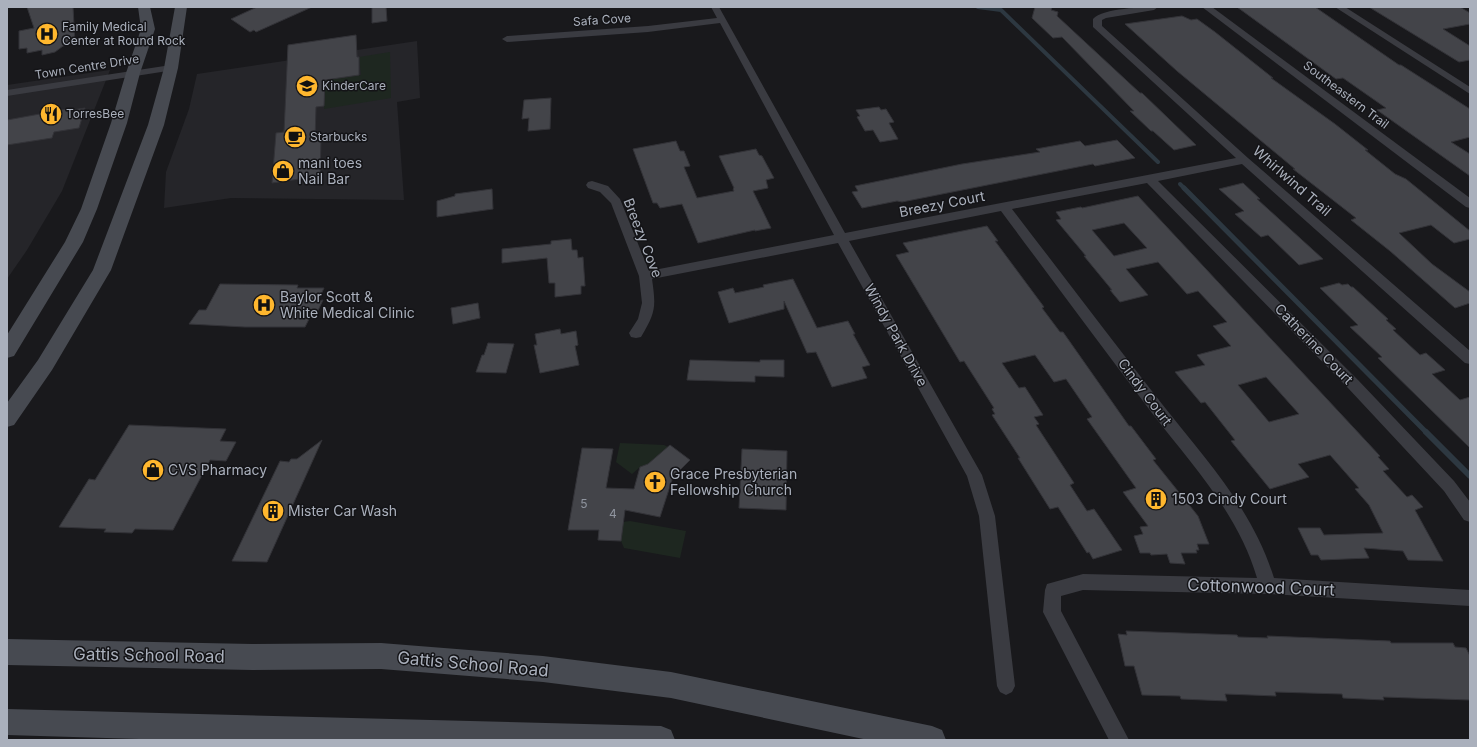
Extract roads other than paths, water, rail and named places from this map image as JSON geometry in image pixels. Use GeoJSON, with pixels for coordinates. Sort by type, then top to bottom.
{"type":"FeatureCollection","features":[{"type":"Feature","properties":{"kind":"main road"},"geometry":{"type":"LineString","coordinates":[[7,351],[74,242],[89,209],[119,123],[131,78],[148,29],[144,7]]}},
{"type":"Feature","properties":{"kind":"main road"},"geometry":{"type":"LineString","coordinates":[[7,419],[45,365],[102,270],[156,126],[170,72],[181,7]]}},
{"type":"Feature","properties":{"kind":"main road","name":"Gattis School Road"},"geometry":{"type":"LineString","coordinates":[[7,652],[252,657],[381,656],[543,669],[671,685],[932,740]]}},
{"type":"Feature","properties":{"kind":"main road"},"geometry":{"type":"LineString","coordinates":[[7,722],[354,736],[661,740]]}},
{"type":"Feature","properties":{"kind":"street","name":"Windy Park Drive"},"geometry":{"type":"LineString","coordinates":[[714,7],[747,63],[842,239],[974,475],[987,516],[1006,686]]}},
{"type":"Feature","properties":{"kind":"street","name":"Whirlwind Trail"},"geometry":{"type":"LineString","coordinates":[[1154,7],[1103,16],[1098,19],[1098,27],[1244,160],[1405,300],[1470,359]]}},
{"type":"Feature","properties":{"kind":"street","name":"Southeastern Trail"},"geometry":{"type":"LineString","coordinates":[[1206,7],[1470,204]]}},
{"type":"Feature","properties":{"kind":"street"},"geometry":{"type":"LineString","coordinates":[[1339,7],[1470,91]]}},
{"type":"Feature","properties":{"kind":"street","name":"Safa Cove"},"geometry":{"type":"LineString","coordinates":[[507,39],[648,29],[722,20]]}},
{"type":"Feature","properties":{"kind":"street","name":"Town Centre Drive"},"geometry":{"type":"LineString","coordinates":[[7,93],[170,72]]}},
{"type":"Feature","properties":{"kind":"street","name":"Town Centre Drive"},"geometry":{"type":"LineString","coordinates":[[7,102],[131,78]]}},
{"type":"Feature","properties":{"kind":"street","name":"Breezy Court"},"geometry":{"type":"LineString","coordinates":[[645,276],[1244,160]]}},
{"type":"Feature","properties":{"kind":"street","name":"Catherine Court"},"geometry":{"type":"LineString","coordinates":[[1150,179],[1353,384],[1449,486],[1470,515]]}},
{"type":"Feature","properties":{"kind":"street","name":"Breezy Cove"},"geometry":{"type":"LineString","coordinates":[[592,185],[604,190],[616,202],[645,276],[649,303],[644,320],[636,333]]}},
{"type":"Feature","properties":{"kind":"street","name":"Cindy Court"},"geometry":{"type":"LineString","coordinates":[[1004,207],[1158,409],[1226,495],[1252,539],[1264,570],[1268,586]]}},
{"type":"Feature","properties":{"kind":"street","name":"Cottonwood Court"},"geometry":{"type":"LineString","coordinates":[[1119,740],[1052,612],[1053,590],[1083,582],[1268,586],[1470,598]]}},
{"type":"Feature","properties":{"kind":"waterway"},"geometry":{"type":"LineString","coordinates":[[978,7],[1001,10],[1158,162]]}},
{"type":"Feature","properties":{"kind":"waterway"},"geometry":{"type":"LineString","coordinates":[[1180,184],[1184,188]]}},
{"type":"Feature","properties":{"kind":"waterway"},"geometry":{"type":"LineString","coordinates":[[1184,188],[1427,433]]}},
{"type":"Feature","properties":{"kind":"waterway"},"geometry":{"type":"LineString","coordinates":[[1427,433],[1470,476]]}},
{"type":"Feature","properties":{"kind":"place","name":"Family Medical Center at Round Rock"},"geometry":{"type":"Point","coordinates":[47,34]}},
{"type":"Feature","properties":{"kind":"place","name":"KinderCare"},"geometry":{"type":"Point","coordinates":[307,86]}},
{"type":"Feature","properties":{"kind":"place","name":"TorresBee"},"geometry":{"type":"Point","coordinates":[51,114]}},
{"type":"Feature","properties":{"kind":"place","name":"Starbucks"},"geometry":{"type":"Point","coordinates":[295,137]}},
{"type":"Feature","properties":{"kind":"place","name":"mani toes Nail Bar"},"geometry":{"type":"Point","coordinates":[283,171]}},
{"type":"Feature","properties":{"kind":"place","name":"Baylor Scott & White Medical Clinic"},"geometry":{"type":"Point","coordinates":[264,305]}},
{"type":"Feature","properties":{"kind":"place","name":"CVS Pharmacy"},"geometry":{"type":"Point","coordinates":[153,470]}},
{"type":"Feature","properties":{"kind":"place","name":"Grace Presbyterian Fellowship Church"},"geometry":{"type":"Point","coordinates":[655,482]}},
{"type":"Feature","properties":{"kind":"place","name":"1503 Cindy Court"},"geometry":{"type":"Point","coordinates":[1156,499]}},
{"type":"Feature","properties":{"kind":"place","name":"Mister Car Wash"},"geometry":{"type":"Point","coordinates":[273,511]}}]}
